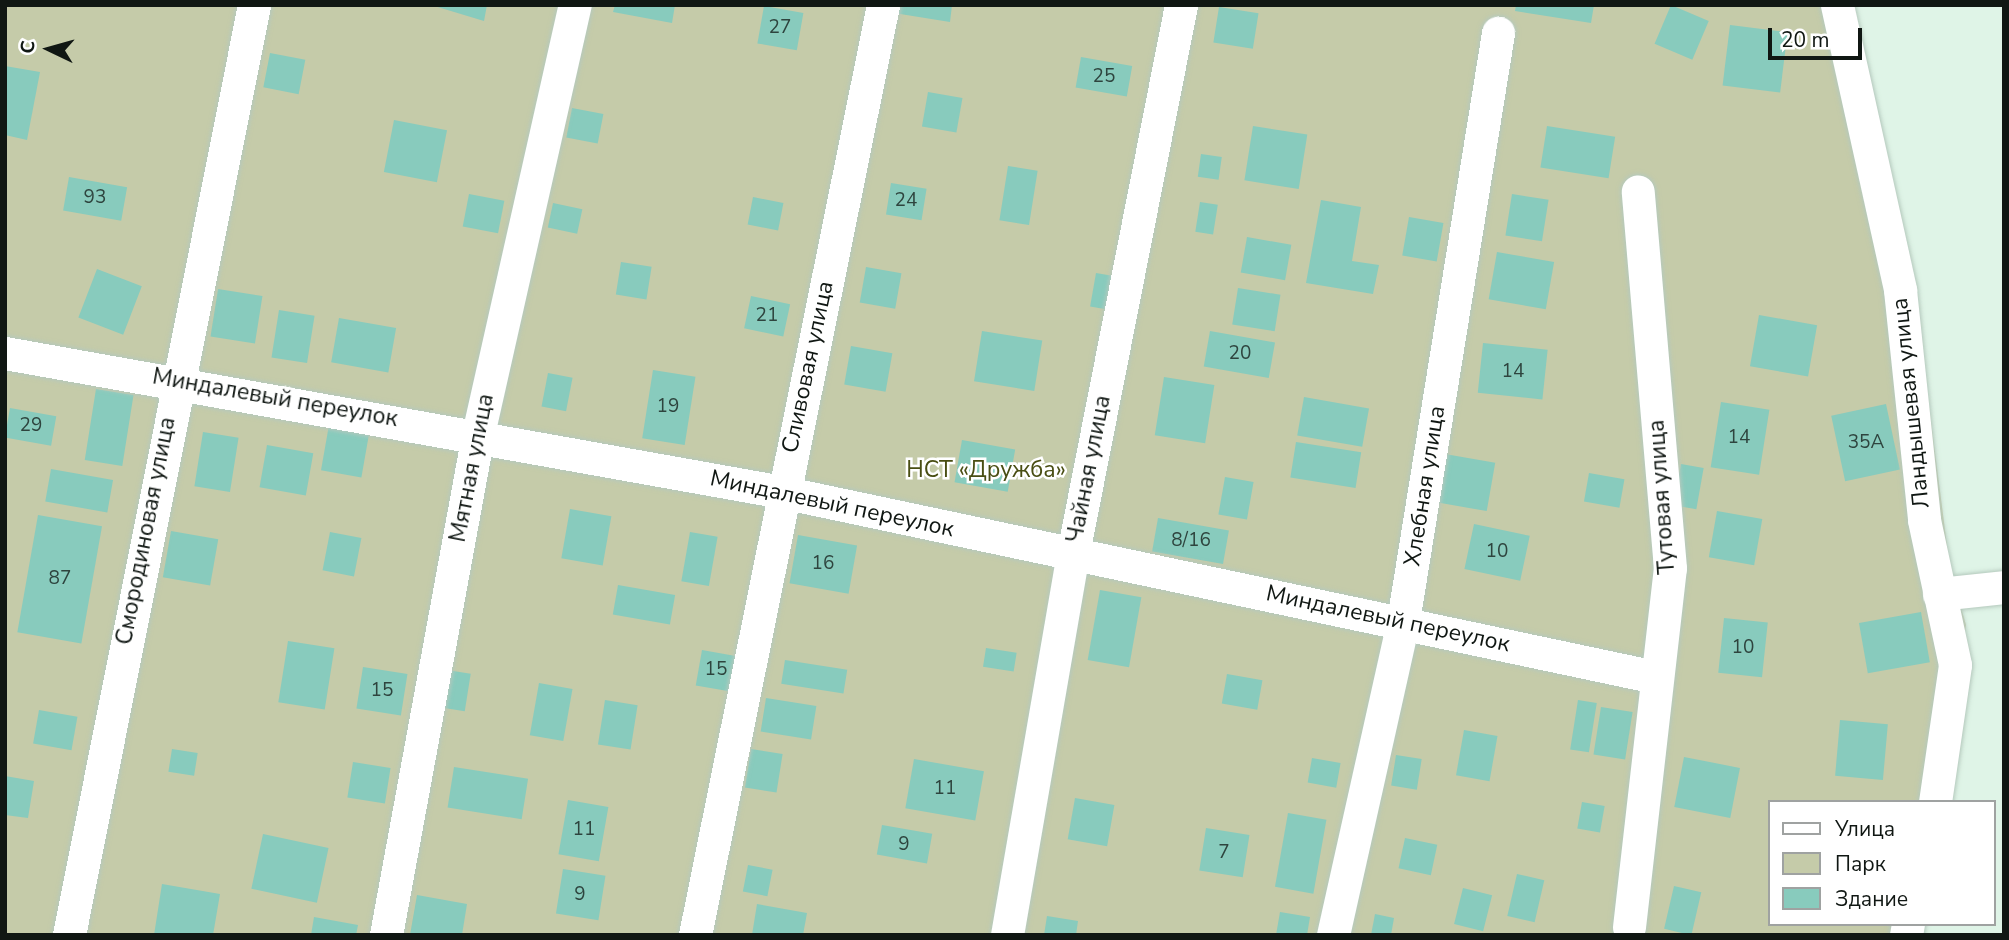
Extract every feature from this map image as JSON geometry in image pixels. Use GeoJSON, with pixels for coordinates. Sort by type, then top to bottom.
{"type":"FeatureCollection","features":[{"type":"Feature","properties":{"kind":"street","name":"Смородиновая улица"},"geometry":{"type":"LineString","coordinates":[[69,935],[176,379],[254,5]]}},
{"type":"Feature","properties":{"kind":"street","name":"Мятная улица"},"geometry":{"type":"LineString","coordinates":[[386,935],[478,434],[575,5]]}},
{"type":"Feature","properties":{"kind":"street","name":"Сливовая улица"},"geometry":{"type":"LineString","coordinates":[[695,935],[782,492],[883,5]]}},
{"type":"Feature","properties":{"kind":"street","name":"Чайная улица"},"geometry":{"type":"LineString","coordinates":[[1007,935],[1073,553],[1181,5]]}},
{"type":"Feature","properties":{"kind":"street","name":"Ландышевая улица"},"geometry":{"type":"LineString","coordinates":[[1837,5],[1900,290],[1924,520],[1955,665],[1935,800]]}},
{"type":"Feature","properties":{"kind":"street","name":"Хлебная улица"},"geometry":{"type":"LineString","coordinates":[[1333,935],[1403,621],[1498,33]]}},
{"type":"Feature","properties":{"kind":"street","name":"Тутовая улица"},"geometry":{"type":"LineString","coordinates":[[1629,927],[1655,677],[1670,568],[1638,191]]}},
{"type":"Feature","properties":{"kind":"street","name":"Миндалевый переулок"},"geometry":{"type":"LineString","coordinates":[[5,353],[176,379],[782,492],[1403,621],[1655,677]]}},
{"type":"Feature","properties":{"kind":"street"},"geometry":{"type":"LineString","coordinates":[[1939,594],[2004,587]]}},
{"type":"Feature","properties":{"kind":"green space","name":"НСТ «Дружба»"},"geometry":{"type":"Polygon","coordinates":[[[5,5],[1848,5],[1911,265],[1950,569],[1966,625],[1940,800],[1768,800],[1768,926],[1921,926],[1920,935],[5,935],[5,5]]]}},
{"type":"Feature","properties":{"kind":"building"},"geometry":{"type":"Polygon","coordinates":[[[431,5],[487,5],[484,21],[431,5]]]}},
{"type":"Feature","properties":{"kind":"building"},"geometry":{"type":"Polygon","coordinates":[[[615,5],[675,5],[672,23],[613,12],[615,5]]]}},
{"type":"Feature","properties":{"kind":"building"},"geometry":{"type":"Polygon","coordinates":[[[895,5],[952,5],[950,22],[894,13],[895,5]]]}},
{"type":"Feature","properties":{"kind":"building"},"geometry":{"type":"Polygon","coordinates":[[[1516,5],[1594,5],[1591,23],[1515,11],[1516,5]]]}},
{"type":"Feature","properties":{"kind":"building"},"geometry":{"type":"Polygon","coordinates":[[[1671,5],[1709,21],[1692,60],[1655,44],[1671,5]]]}},
{"type":"Feature","properties":{"kind":"building"},"geometry":{"type":"Polygon","coordinates":[[[764,6],[803,13],[797,50],[757,43],[764,6]]]}},
{"type":"Feature","properties":{"kind":"building"},"geometry":{"type":"Polygon","coordinates":[[[1219,7],[1259,13],[1253,49],[1213,43],[1219,7]]]}},
{"type":"Feature","properties":{"kind":"building"},"geometry":{"type":"Polygon","coordinates":[[[1730,25],[1788,32],[1780,93],[1723,86],[1730,25]]]}},
{"type":"Feature","properties":{"kind":"building"},"geometry":{"type":"Polygon","coordinates":[[[270,53],[305,60],[299,94],[263,87],[270,53]]]}},
{"type":"Feature","properties":{"kind":"building"},"geometry":{"type":"Polygon","coordinates":[[[1081,57],[1132,66],[1127,97],[1076,88],[1081,57]]]}},
{"type":"Feature","properties":{"kind":"building"},"geometry":{"type":"Polygon","coordinates":[[[5,66],[40,72],[27,140],[5,135],[5,66]]]}},
{"type":"Feature","properties":{"kind":"building"},"geometry":{"type":"Polygon","coordinates":[[[928,92],[962,98],[956,133],[922,126],[928,92]]]}},
{"type":"Feature","properties":{"kind":"building"},"geometry":{"type":"Polygon","coordinates":[[[572,108],[603,114],[598,144],[566,137],[572,108]]]}},
{"type":"Feature","properties":{"kind":"building"},"geometry":{"type":"Polygon","coordinates":[[[394,120],[447,130],[437,182],[384,172],[394,120]]]}},
{"type":"Feature","properties":{"kind":"building"},"geometry":{"type":"Polygon","coordinates":[[[1253,126],[1307,135],[1299,189],[1244,180],[1253,126]]]}},
{"type":"Feature","properties":{"kind":"building"},"geometry":{"type":"Polygon","coordinates":[[[1547,126],[1615,137],[1609,178],[1540,167],[1547,126]]]}},
{"type":"Feature","properties":{"kind":"building"},"geometry":{"type":"Polygon","coordinates":[[[1201,154],[1222,157],[1219,180],[1198,177],[1201,154]]]}},
{"type":"Feature","properties":{"kind":"building"},"geometry":{"type":"Polygon","coordinates":[[[1008,166],[1038,171],[1029,225],[999,220],[1008,166]]]}},
{"type":"Feature","properties":{"kind":"building"},"geometry":{"type":"Polygon","coordinates":[[[69,177],[127,187],[121,221],[63,210],[69,177]]]}},
{"type":"Feature","properties":{"kind":"building"},"geometry":{"type":"Polygon","coordinates":[[[891,183],[927,189],[922,220],[886,215],[891,183]]]}},
{"type":"Feature","properties":{"kind":"building"},"geometry":{"type":"Polygon","coordinates":[[[469,194],[504,201],[498,233],[463,226],[469,194]]]}},
{"type":"Feature","properties":{"kind":"building"},"geometry":{"type":"Polygon","coordinates":[[[1512,194],[1549,200],[1542,241],[1505,235],[1512,194]]]}},
{"type":"Feature","properties":{"kind":"building"},"geometry":{"type":"Polygon","coordinates":[[[753,197],[783,203],[778,230],[748,224],[753,197]]]}},
{"type":"Feature","properties":{"kind":"building"},"geometry":{"type":"Polygon","coordinates":[[[1321,200],[1361,207],[1352,261],[1379,265],[1373,294],[1306,283],[1321,200]]]}},
{"type":"Feature","properties":{"kind":"building"},"geometry":{"type":"Polygon","coordinates":[[[1200,202],[1218,205],[1213,234],[1195,232],[1200,202]]]}},
{"type":"Feature","properties":{"kind":"building"},"geometry":{"type":"Polygon","coordinates":[[[553,203],[582,209],[577,234],[548,227],[553,203]]]}},
{"type":"Feature","properties":{"kind":"building"},"geometry":{"type":"Polygon","coordinates":[[[1409,217],[1443,223],[1437,261],[1402,255],[1409,217]]]}},
{"type":"Feature","properties":{"kind":"building"},"geometry":{"type":"Polygon","coordinates":[[[1247,237],[1291,245],[1285,280],[1241,272],[1247,237]]]}},
{"type":"Feature","properties":{"kind":"building"},"geometry":{"type":"Polygon","coordinates":[[[1497,252],[1554,262],[1546,309],[1489,299],[1497,252]]]}},
{"type":"Feature","properties":{"kind":"building"},"geometry":{"type":"Polygon","coordinates":[[[621,262],[652,267],[646,299],[616,295],[621,262]]]}},
{"type":"Feature","properties":{"kind":"building"},"geometry":{"type":"Polygon","coordinates":[[[866,267],[901,273],[895,309],[860,302],[866,267]]]}},
{"type":"Feature","properties":{"kind":"building"},"geometry":{"type":"Polygon","coordinates":[[[97,269],[142,286],[123,335],[78,318],[97,269]]]}},
{"type":"Feature","properties":{"kind":"building"},"geometry":{"type":"Polygon","coordinates":[[[1096,273],[1124,278],[1118,311],[1090,306],[1096,273]]]}},
{"type":"Feature","properties":{"kind":"building"},"geometry":{"type":"Polygon","coordinates":[[[1238,288],[1280,295],[1275,331],[1232,325],[1238,288]]]}},
{"type":"Feature","properties":{"kind":"building"},"geometry":{"type":"Polygon","coordinates":[[[218,289],[262,296],[255,343],[210,336],[218,289]]]}},
{"type":"Feature","properties":{"kind":"building"},"geometry":{"type":"Polygon","coordinates":[[[751,296],[790,304],[783,337],[744,328],[751,296]]]}},
{"type":"Feature","properties":{"kind":"building"},"geometry":{"type":"Polygon","coordinates":[[[279,310],[315,316],[307,363],[271,357],[279,310]]]}},
{"type":"Feature","properties":{"kind":"building"},"geometry":{"type":"Polygon","coordinates":[[[1759,315],[1817,325],[1808,376],[1750,366],[1759,315]]]}},
{"type":"Feature","properties":{"kind":"building"},"geometry":{"type":"Polygon","coordinates":[[[339,318],[396,328],[388,372],[331,362],[339,318]]]}},
{"type":"Feature","properties":{"kind":"building"},"geometry":{"type":"Polygon","coordinates":[[[982,331],[1042,341],[1034,391],[974,381],[982,331]]]}},
{"type":"Feature","properties":{"kind":"building"},"geometry":{"type":"Polygon","coordinates":[[[1210,331],[1275,342],[1269,378],[1204,366],[1210,331]]]}},
{"type":"Feature","properties":{"kind":"building"},"geometry":{"type":"Polygon","coordinates":[[[1483,343],[1548,350],[1542,400],[1478,393],[1483,343]]]}},
{"type":"Feature","properties":{"kind":"building"},"geometry":{"type":"Polygon","coordinates":[[[851,346],[892,353],[886,392],[844,384],[851,346]]]}},
{"type":"Feature","properties":{"kind":"building"},"geometry":{"type":"Polygon","coordinates":[[[653,370],[695,377],[685,445],[642,438],[653,370]]]}},
{"type":"Feature","properties":{"kind":"building"},"geometry":{"type":"Polygon","coordinates":[[[548,373],[573,378],[566,411],[542,406],[548,373]]]}},
{"type":"Feature","properties":{"kind":"building"},"geometry":{"type":"Polygon","coordinates":[[[1164,377],[1214,385],[1205,443],[1155,435],[1164,377]]]}},
{"type":"Feature","properties":{"kind":"building"},"geometry":{"type":"Polygon","coordinates":[[[96,389],[134,395],[122,466],[85,460],[96,389]]]}},
{"type":"Feature","properties":{"kind":"building"},"geometry":{"type":"Polygon","coordinates":[[[1304,397],[1369,408],[1362,447],[1297,435],[1304,397]]]}},
{"type":"Feature","properties":{"kind":"building"},"geometry":{"type":"Polygon","coordinates":[[[1721,402],[1769,410],[1759,475],[1711,467],[1721,402]]]}},
{"type":"Feature","properties":{"kind":"building"},"geometry":{"type":"Polygon","coordinates":[[[1886,404],[1900,470],[1845,481],[1831,416],[1886,404]]]}},
{"type":"Feature","properties":{"kind":"building"},"geometry":{"type":"Polygon","coordinates":[[[10,408],[56,416],[51,446],[5,438],[10,408]]]}},
{"type":"Feature","properties":{"kind":"building"},"geometry":{"type":"Polygon","coordinates":[[[329,425],[369,432],[361,477],[321,470],[329,425]]]}},
{"type":"Feature","properties":{"kind":"building"},"geometry":{"type":"Polygon","coordinates":[[[203,432],[239,438],[230,492],[194,486],[203,432]]]}},
{"type":"Feature","properties":{"kind":"building"},"geometry":{"type":"Polygon","coordinates":[[[962,440],[1015,449],[1008,492],[955,482],[962,440]]]}},
{"type":"Feature","properties":{"kind":"building"},"geometry":{"type":"Polygon","coordinates":[[[1296,442],[1361,452],[1356,488],[1290,478],[1296,442]]]}},
{"type":"Feature","properties":{"kind":"building"},"geometry":{"type":"Polygon","coordinates":[[[267,445],[313,453],[306,496],[260,487],[267,445]]]}},
{"type":"Feature","properties":{"kind":"building"},"geometry":{"type":"Polygon","coordinates":[[[1445,454],[1495,463],[1487,511],[1436,502],[1445,454]]]}},
{"type":"Feature","properties":{"kind":"building"},"geometry":{"type":"Polygon","coordinates":[[[1681,464],[1704,468],[1696,509],[1674,505],[1681,464]]]}},
{"type":"Feature","properties":{"kind":"building"},"geometry":{"type":"Polygon","coordinates":[[[51,469],[113,480],[107,512],[45,501],[51,469]]]}},
{"type":"Feature","properties":{"kind":"building"},"geometry":{"type":"Polygon","coordinates":[[[1589,473],[1624,479],[1619,508],[1584,502],[1589,473]]]}},
{"type":"Feature","properties":{"kind":"building"},"geometry":{"type":"Polygon","coordinates":[[[1225,477],[1254,482],[1247,519],[1218,514],[1225,477]]]}},
{"type":"Feature","properties":{"kind":"building"},"geometry":{"type":"Polygon","coordinates":[[[570,509],[611,516],[603,566],[561,558],[570,509]]]}},
{"type":"Feature","properties":{"kind":"building"},"geometry":{"type":"Polygon","coordinates":[[[1717,511],[1762,519],[1754,565],[1709,557],[1717,511]]]}},
{"type":"Feature","properties":{"kind":"building"},"geometry":{"type":"Polygon","coordinates":[[[38,515],[102,526],[81,643],[17,632],[38,515]]]}},
{"type":"Feature","properties":{"kind":"building"},"geometry":{"type":"Polygon","coordinates":[[[1158,518],[1229,531],[1223,564],[1152,551],[1158,518]]]}},
{"type":"Feature","properties":{"kind":"building"},"geometry":{"type":"Polygon","coordinates":[[[1474,524],[1530,536],[1520,581],[1464,569],[1474,524]]]}},
{"type":"Feature","properties":{"kind":"building"},"geometry":{"type":"Polygon","coordinates":[[[171,531],[218,539],[210,586],[163,577],[171,531]]]}},
{"type":"Feature","properties":{"kind":"building"},"geometry":{"type":"Polygon","coordinates":[[[330,532],[361,538],[354,576],[323,570],[330,532]]]}},
{"type":"Feature","properties":{"kind":"building"},"geometry":{"type":"Polygon","coordinates":[[[690,532],[718,537],[709,586],[681,581],[690,532]]]}},
{"type":"Feature","properties":{"kind":"building"},"geometry":{"type":"Polygon","coordinates":[[[798,535],[857,545],[849,594],[789,583],[798,535]]]}},
{"type":"Feature","properties":{"kind":"building"},"geometry":{"type":"Polygon","coordinates":[[[618,585],[675,595],[670,625],[613,615],[618,585]]]}},
{"type":"Feature","properties":{"kind":"building"},"geometry":{"type":"Polygon","coordinates":[[[1100,590],[1141,597],[1129,667],[1088,660],[1100,590]]]}},
{"type":"Feature","properties":{"kind":"building"},"geometry":{"type":"Polygon","coordinates":[[[1921,612],[1930,662],[1868,673],[1859,623],[1921,612]]]}},
{"type":"Feature","properties":{"kind":"building"},"geometry":{"type":"Polygon","coordinates":[[[1724,618],[1768,623],[1762,677],[1718,673],[1724,618]]]}},
{"type":"Feature","properties":{"kind":"building"},"geometry":{"type":"Polygon","coordinates":[[[288,641],[334,648],[325,710],[278,702],[288,641]]]}},
{"type":"Feature","properties":{"kind":"building"},"geometry":{"type":"Polygon","coordinates":[[[986,648],[1017,653],[1014,672],[983,667],[986,648]]]}},
{"type":"Feature","properties":{"kind":"building"},"geometry":{"type":"Polygon","coordinates":[[[702,650],[735,656],[729,691],[696,685],[702,650]]]}},
{"type":"Feature","properties":{"kind":"building"},"geometry":{"type":"Polygon","coordinates":[[[785,660],[847,670],[843,694],[781,684],[785,660]]]}},
{"type":"Feature","properties":{"kind":"building"},"geometry":{"type":"Polygon","coordinates":[[[363,667],[407,674],[401,716],[356,708],[363,667]]]}},
{"type":"Feature","properties":{"kind":"building"},"geometry":{"type":"Polygon","coordinates":[[[447,670],[471,674],[465,711],[441,708],[447,670]]]}},
{"type":"Feature","properties":{"kind":"building"},"geometry":{"type":"Polygon","coordinates":[[[1227,674],[1262,680],[1257,710],[1222,704],[1227,674]]]}},
{"type":"Feature","properties":{"kind":"building"},"geometry":{"type":"Polygon","coordinates":[[[539,683],[572,689],[563,741],[530,735],[539,683]]]}},
{"type":"Feature","properties":{"kind":"building"},"geometry":{"type":"Polygon","coordinates":[[[766,698],[816,706],[811,740],[761,732],[766,698]]]}},
{"type":"Feature","properties":{"kind":"building"},"geometry":{"type":"Polygon","coordinates":[[[605,700],[638,705],[631,750],[598,744],[605,700]]]}},
{"type":"Feature","properties":{"kind":"building"},"geometry":{"type":"Polygon","coordinates":[[[1578,700],[1597,703],[1589,752],[1570,749],[1578,700]]]}},
{"type":"Feature","properties":{"kind":"building"},"geometry":{"type":"Polygon","coordinates":[[[1601,707],[1633,712],[1625,759],[1593,754],[1601,707]]]}},
{"type":"Feature","properties":{"kind":"building"},"geometry":{"type":"Polygon","coordinates":[[[39,710],[77,717],[72,750],[33,743],[39,710]]]}},
{"type":"Feature","properties":{"kind":"building"},"geometry":{"type":"Polygon","coordinates":[[[1840,720],[1888,724],[1883,780],[1835,776],[1840,720]]]}},
{"type":"Feature","properties":{"kind":"building"},"geometry":{"type":"Polygon","coordinates":[[[1464,730],[1497,736],[1489,781],[1456,775],[1464,730]]]}},
{"type":"Feature","properties":{"kind":"building"},"geometry":{"type":"Polygon","coordinates":[[[172,749],[198,753],[194,776],[168,772],[172,749]]]}},
{"type":"Feature","properties":{"kind":"building"},"geometry":{"type":"Polygon","coordinates":[[[751,749],[783,754],[777,793],[745,788],[751,749]]]}},
{"type":"Feature","properties":{"kind":"building"},"geometry":{"type":"Polygon","coordinates":[[[1396,755],[1422,759],[1417,790],[1391,786],[1396,755]]]}},
{"type":"Feature","properties":{"kind":"building"},"geometry":{"type":"Polygon","coordinates":[[[1684,757],[1740,768],[1730,818],[1674,807],[1684,757]]]}},
{"type":"Feature","properties":{"kind":"building"},"geometry":{"type":"Polygon","coordinates":[[[1312,758],[1341,763],[1336,788],[1308,783],[1312,758]]]}},
{"type":"Feature","properties":{"kind":"building"},"geometry":{"type":"Polygon","coordinates":[[[914,759],[984,771],[975,821],[905,808],[914,759]]]}},
{"type":"Feature","properties":{"kind":"building"},"geometry":{"type":"Polygon","coordinates":[[[353,762],[391,768],[385,804],[347,798],[353,762]]]}},
{"type":"Feature","properties":{"kind":"building"},"geometry":{"type":"Polygon","coordinates":[[[454,767],[528,779],[522,819],[448,807],[454,767]]]}},
{"type":"Feature","properties":{"kind":"building"},"geometry":{"type":"Polygon","coordinates":[[[5,776],[34,781],[28,818],[5,815],[5,776]]]}},
{"type":"Feature","properties":{"kind":"building"},"geometry":{"type":"Polygon","coordinates":[[[1075,798],[1114,805],[1107,846],[1068,839],[1075,798]]]}},
{"type":"Feature","properties":{"kind":"building"},"geometry":{"type":"Polygon","coordinates":[[[568,800],[608,807],[599,861],[558,854],[568,800]]]}},
{"type":"Feature","properties":{"kind":"building"},"geometry":{"type":"Polygon","coordinates":[[[1582,802],[1605,806],[1600,833],[1577,829],[1582,802]]]}},
{"type":"Feature","properties":{"kind":"building"},"geometry":{"type":"Polygon","coordinates":[[[1288,813],[1326,820],[1313,894],[1275,887],[1288,813]]]}},
{"type":"Feature","properties":{"kind":"building"},"geometry":{"type":"Polygon","coordinates":[[[882,825],[932,834],[927,863],[877,855],[882,825]]]}},
{"type":"Feature","properties":{"kind":"building"},"geometry":{"type":"Polygon","coordinates":[[[1206,828],[1249,835],[1243,877],[1199,870],[1206,828]]]}},
{"type":"Feature","properties":{"kind":"building"},"geometry":{"type":"Polygon","coordinates":[[[263,834],[329,848],[317,903],[251,889],[263,834]]]}},
{"type":"Feature","properties":{"kind":"building"},"geometry":{"type":"Polygon","coordinates":[[[1405,838],[1437,845],[1431,875],[1399,868],[1405,838]]]}},
{"type":"Feature","properties":{"kind":"building"},"geometry":{"type":"Polygon","coordinates":[[[748,865],[773,870],[767,896],[743,892],[748,865]]]}},
{"type":"Feature","properties":{"kind":"building"},"geometry":{"type":"Polygon","coordinates":[[[563,869],[605,876],[598,920],[556,913],[563,869]]]}},
{"type":"Feature","properties":{"kind":"building"},"geometry":{"type":"Polygon","coordinates":[[[1517,874],[1544,880],[1535,922],[1507,916],[1517,874]]]}},
{"type":"Feature","properties":{"kind":"building"},"geometry":{"type":"Polygon","coordinates":[[[162,884],[220,894],[213,935],[154,935],[162,884]]]}},
{"type":"Feature","properties":{"kind":"building"},"geometry":{"type":"Polygon","coordinates":[[[1674,886],[1701,892],[1691,935],[1664,929],[1674,886]]]}},
{"type":"Feature","properties":{"kind":"building"},"geometry":{"type":"Polygon","coordinates":[[[1463,888],[1492,895],[1483,931],[1454,924],[1463,888]]]}},
{"type":"Feature","properties":{"kind":"building"},"geometry":{"type":"Polygon","coordinates":[[[417,895],[467,904],[462,935],[410,935],[417,895]]]}},
{"type":"Feature","properties":{"kind":"building"},"geometry":{"type":"Polygon","coordinates":[[[757,904],[807,913],[803,935],[752,935],[757,904]]]}},
{"type":"Feature","properties":{"kind":"building"},"geometry":{"type":"Polygon","coordinates":[[[1280,912],[1310,917],[1307,935],[1276,935],[1280,912]]]}},
{"type":"Feature","properties":{"kind":"building"},"geometry":{"type":"Polygon","coordinates":[[[1375,914],[1394,918],[1391,935],[1371,935],[1375,914]]]}},
{"type":"Feature","properties":{"kind":"building"},"geometry":{"type":"Polygon","coordinates":[[[1047,916],[1078,921],[1076,935],[1044,935],[1047,916]]]}},
{"type":"Feature","properties":{"kind":"building"},"geometry":{"type":"Polygon","coordinates":[[[314,917],[358,925],[356,935],[311,935],[314,917]]]}}]}
